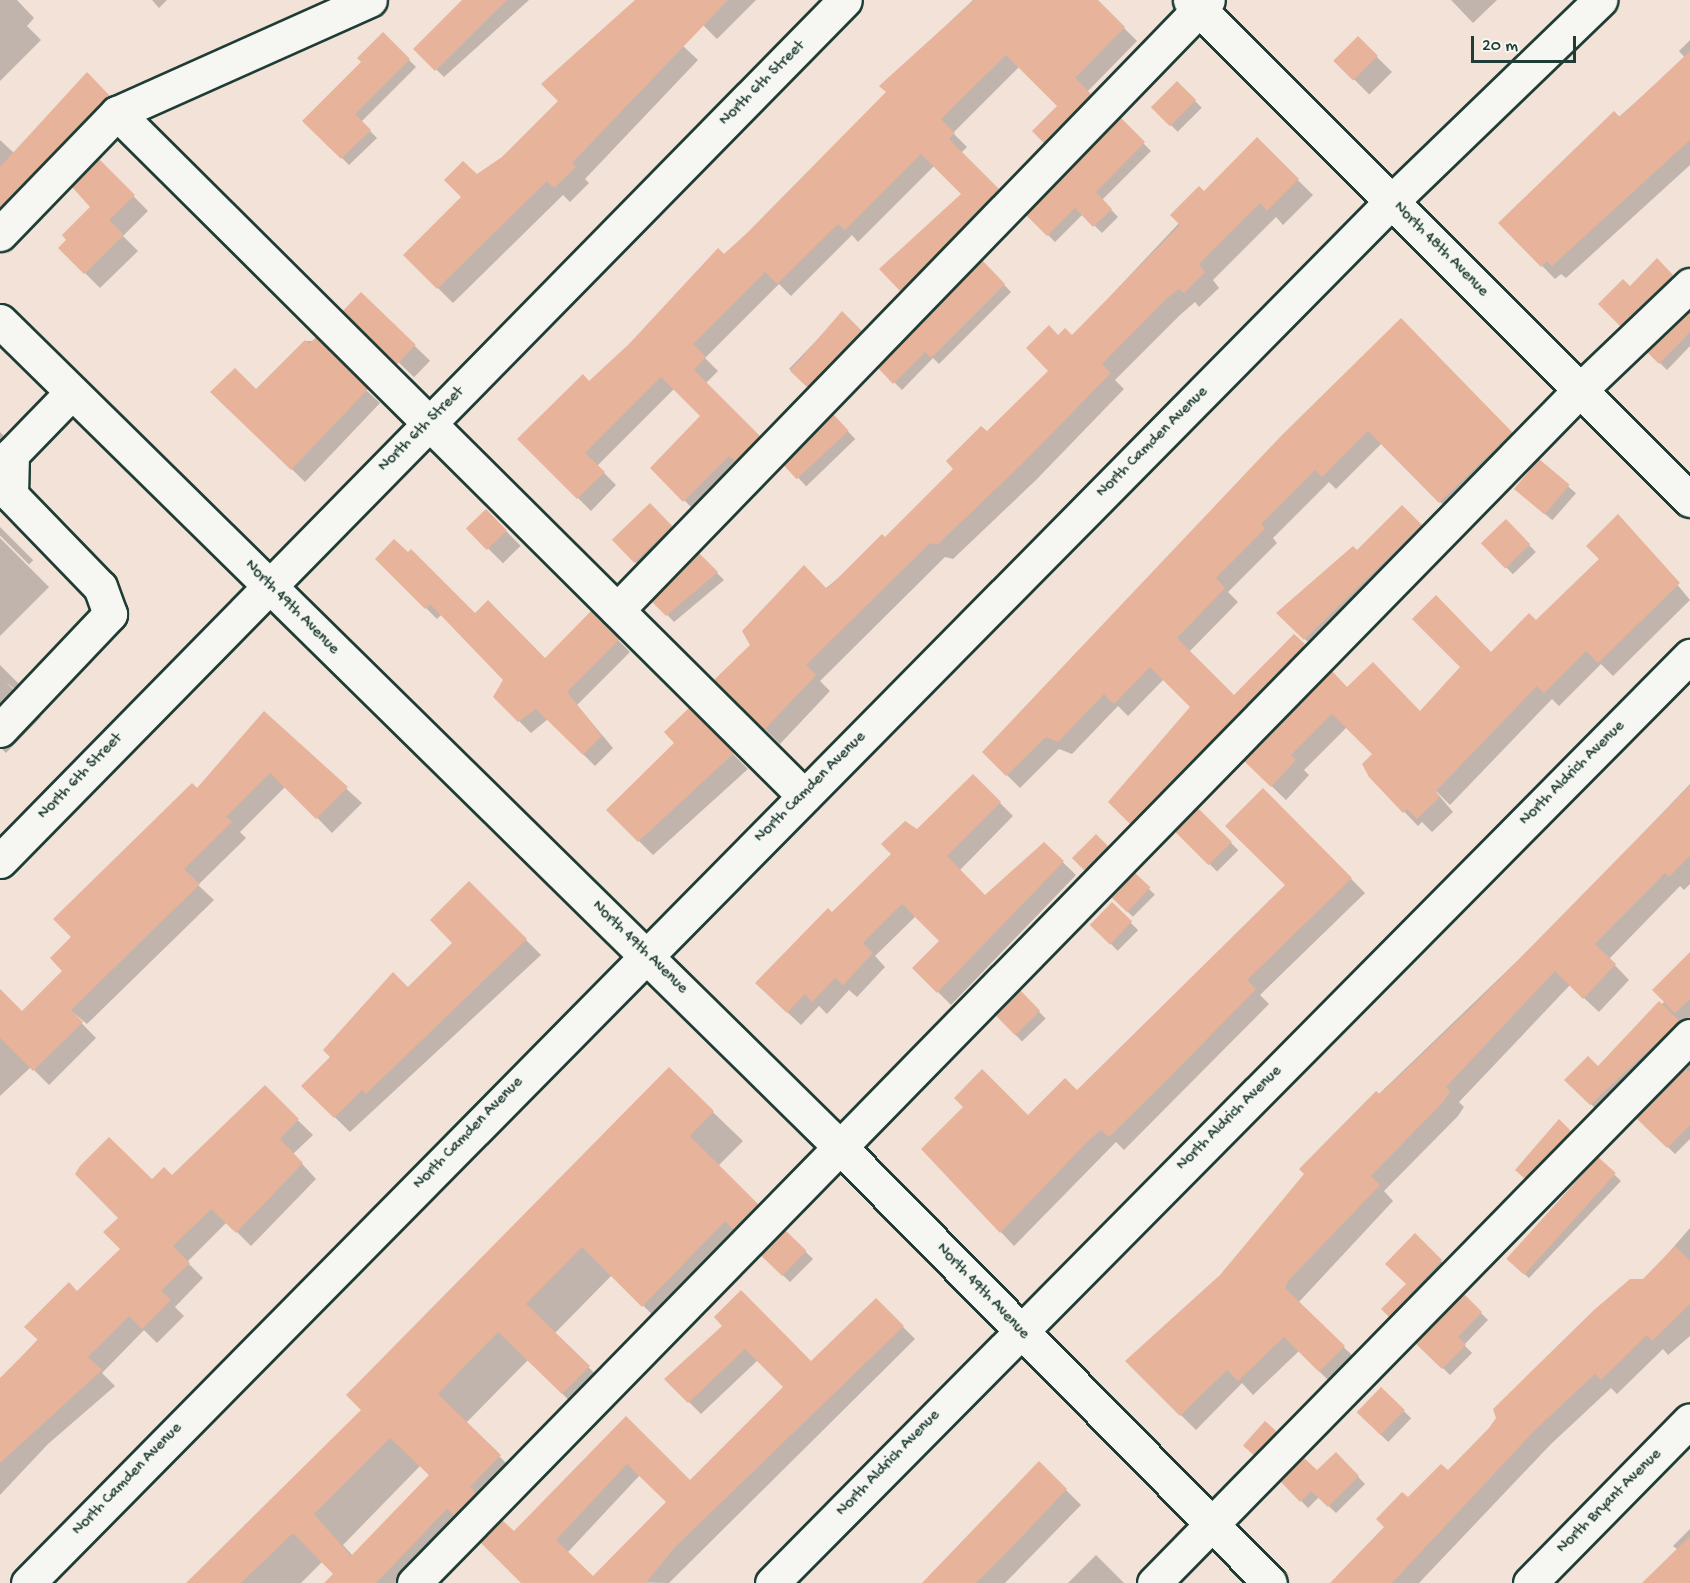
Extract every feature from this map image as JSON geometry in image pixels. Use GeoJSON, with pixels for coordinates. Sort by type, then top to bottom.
{"type":"FeatureCollection","features":[{"type":"Feature","properties":{"kind":"street"},"geometry":{"type":"LineString","coordinates":[[0,234],[117,113],[370,0]]}},
{"type":"Feature","properties":{"kind":"street","name":"North 6th Street"},"geometry":{"type":"LineString","coordinates":[[0,861],[267,585],[845,0]]}},
{"type":"Feature","properties":{"kind":"street","name":"North Camden Avenue"},"geometry":{"type":"LineString","coordinates":[[28,1583],[645,954],[1391,202],[1600,0]]}},
{"type":"Feature","properties":{"kind":"street"},"geometry":{"type":"LineString","coordinates":[[616,610],[1199,3]]}},
{"type":"Feature","properties":{"kind":"street","name":"North 48th Avenue"},"geometry":{"type":"LineString","coordinates":[[1199,3],[1391,202],[1690,500]]}},
{"type":"Feature","properties":{"kind":"street"},"geometry":{"type":"LineString","coordinates":[[117,113],[804,796]]}},
{"type":"Feature","properties":{"kind":"street"},"geometry":{"type":"LineString","coordinates":[[414,1583],[1580,390],[1690,285]]}},
{"type":"Feature","properties":{"kind":"street","name":"North 49th Avenue"},"geometry":{"type":"LineString","coordinates":[[0,321],[840,1147],[1270,1583]]}},
{"type":"Feature","properties":{"kind":"street"},"geometry":{"type":"LineString","coordinates":[[0,730],[110,614],[100,586],[11,495],[12,454],[72,392]]}},
{"type":"Feature","properties":{"kind":"street","name":"North Aldrich Avenue"},"geometry":{"type":"LineString","coordinates":[[772,1583],[1019,1331],[1690,656]]}},
{"type":"Feature","properties":{"kind":"street"},"geometry":{"type":"LineString","coordinates":[[1154,1583],[1690,1036]]}},
{"type":"Feature","properties":{"kind":"street","name":"North Bryant Avenue"},"geometry":{"type":"LineString","coordinates":[[1530,1583],[1690,1420]]}},
{"type":"Feature","properties":{"kind":"building"},"geometry":{"type":"Polygon","coordinates":[[[462,0],[507,0],[435,71],[413,49],[462,0]]]}},
{"type":"Feature","properties":{"kind":"building"},"geometry":{"type":"Polygon","coordinates":[[[635,0],[728,0],[572,163],[576,167],[554,188],[547,181],[437,289],[403,255],[461,197],[444,180],[463,161],[477,174],[502,157],[558,101],[541,84],[635,0]]]}},
{"type":"Feature","properties":{"kind":"building"},"geometry":{"type":"Polygon","coordinates":[[[974,0],[1098,0],[1125,27],[1075,78],[1091,94],[1044,143],[1032,131],[1057,106],[1006,55],[941,119],[955,133],[949,139],[999,189],[900,291],[879,269],[961,194],[921,154],[845,230],[838,224],[777,284],[765,272],[693,344],[706,357],[694,370],[760,436],[735,461],[729,456],[683,502],[650,468],[700,416],[661,377],[585,453],[605,472],[577,499],[517,439],[583,374],[589,381],[629,344],[718,248],[724,254],[748,232],[886,92],[879,86],[974,0]]]}},
{"type":"Feature","properties":{"kind":"building"},"geometry":{"type":"Polygon","coordinates":[[[383,32],[410,59],[355,114],[371,130],[341,159],[302,121],[361,62],[357,58],[383,32]]]}},
{"type":"Feature","properties":{"kind":"building"},"geometry":{"type":"Polygon","coordinates":[[[1358,36],[1378,56],[1353,81],[1333,61],[1358,36]]]}},
{"type":"Feature","properties":{"kind":"building"},"geometry":{"type":"Polygon","coordinates":[[[1690,51],[1690,140],[1552,266],[1547,261],[1541,267],[1498,223],[1614,111],[1620,117],[1690,51]]]}},
{"type":"Feature","properties":{"kind":"building"},"geometry":{"type":"Polygon","coordinates":[[[87,72],[110,96],[0,207],[0,167],[87,72]]]}},
{"type":"Feature","properties":{"kind":"building"},"geometry":{"type":"Polygon","coordinates":[[[1177,81],[1196,100],[1170,126],[1151,107],[1177,81]]]}},
{"type":"Feature","properties":{"kind":"building"},"geometry":{"type":"Polygon","coordinates":[[[1120,117],[1145,142],[1096,192],[1112,209],[1093,227],[1075,208],[1047,236],[1026,215],[1120,117]]]}},
{"type":"Feature","properties":{"kind":"building"},"geometry":{"type":"Polygon","coordinates":[[[1257,137],[1299,179],[1267,211],[1260,203],[1199,264],[1205,272],[1184,293],[1179,289],[1165,300],[1102,364],[1111,373],[1021,465],[937,545],[930,543],[806,665],[816,675],[764,730],[714,680],[750,645],[742,631],[804,565],[827,589],[882,534],[885,537],[953,469],[946,461],[981,426],[987,431],[1048,371],[1026,348],[1049,325],[1058,335],[1065,328],[1072,335],[1180,225],[1170,215],[1199,186],[1204,191],[1257,137]]]}},
{"type":"Feature","properties":{"kind":"building"},"geometry":{"type":"Polygon","coordinates":[[[99,159],[135,195],[109,220],[124,235],[84,274],[58,248],[66,240],[62,235],[90,207],[72,187],[99,159]]]}},
{"type":"Feature","properties":{"kind":"building"},"geometry":{"type":"Polygon","coordinates":[[[1657,258],[1673,275],[1620,326],[1598,304],[1623,279],[1630,286],[1657,258]]]}},
{"type":"Feature","properties":{"kind":"building"},"geometry":{"type":"Polygon","coordinates":[[[982,260],[1005,284],[931,358],[925,352],[893,384],[878,368],[982,260]]]}},
{"type":"Feature","properties":{"kind":"building"},"geometry":{"type":"Polygon","coordinates":[[[361,292],[416,345],[397,364],[342,311],[361,292]]]}},
{"type":"Feature","properties":{"kind":"building"},"geometry":{"type":"Polygon","coordinates":[[[842,311],[862,331],[807,387],[790,371],[842,311]]]}},
{"type":"Feature","properties":{"kind":"building"},"geometry":{"type":"Polygon","coordinates":[[[1690,311],[1690,332],[1659,364],[1647,352],[1690,311]]]}},
{"type":"Feature","properties":{"kind":"building"},"geometry":{"type":"Polygon","coordinates":[[[1401,318],[1512,432],[1439,503],[1368,431],[1322,477],[1315,470],[1261,524],[1265,529],[1216,578],[1225,588],[1177,638],[1234,695],[1294,634],[1305,644],[1130,824],[1108,802],[1190,707],[1150,667],[1114,704],[1104,694],[1058,742],[1046,737],[1006,776],[982,752],[1281,436],[1401,318]]]}},
{"type":"Feature","properties":{"kind":"building"},"geometry":{"type":"Polygon","coordinates":[[[316,337],[368,389],[291,470],[210,392],[235,368],[256,389],[305,340],[309,344],[316,337]]]}},
{"type":"Feature","properties":{"kind":"building"},"geometry":{"type":"Polygon","coordinates":[[[833,414],[849,431],[797,479],[781,462],[833,414]]]}},
{"type":"Feature","properties":{"kind":"building"},"geometry":{"type":"Polygon","coordinates":[[[1539,459],[1570,485],[1545,515],[1514,489],[1539,459]]]}},
{"type":"Feature","properties":{"kind":"building"},"geometry":{"type":"Polygon","coordinates":[[[650,503],[672,526],[634,563],[612,540],[650,503]]]}},
{"type":"Feature","properties":{"kind":"building"},"geometry":{"type":"Polygon","coordinates":[[[1402,505],[1422,525],[1304,640],[1276,613],[1353,546],[1357,550],[1402,505]]]}},
{"type":"Feature","properties":{"kind":"building"},"geometry":{"type":"Polygon","coordinates":[[[486,509],[507,531],[487,550],[466,528],[486,509]]]}},
{"type":"Feature","properties":{"kind":"building"},"geometry":{"type":"Polygon","coordinates":[[[1618,514],[1680,583],[1598,663],[1586,651],[1544,693],[1537,686],[1435,792],[1440,797],[1417,819],[1407,809],[1403,813],[1369,777],[1362,764],[1372,754],[1332,714],[1291,755],[1296,760],[1271,787],[1244,761],[1332,671],[1347,687],[1373,662],[1420,711],[1460,667],[1412,619],[1436,595],[1491,652],[1529,613],[1536,620],[1599,559],[1586,546],[1618,514]]]}},
{"type":"Feature","properties":{"kind":"building"},"geometry":{"type":"Polygon","coordinates":[[[1506,519],[1530,544],[1505,568],[1481,543],[1506,519]]]}},
{"type":"Feature","properties":{"kind":"building"},"geometry":{"type":"Polygon","coordinates":[[[394,539],[408,552],[411,549],[475,613],[488,600],[545,658],[591,611],[620,639],[567,692],[602,736],[583,755],[536,709],[518,722],[493,697],[503,680],[430,604],[425,609],[375,559],[394,539]]]}},
{"type":"Feature","properties":{"kind":"building"},"geometry":{"type":"Polygon","coordinates":[[[699,553],[718,572],[666,616],[651,601],[699,553]]]}},
{"type":"Feature","properties":{"kind":"building"},"geometry":{"type":"Polygon","coordinates":[[[689,708],[734,753],[638,842],[606,810],[674,743],[664,732],[689,708]]]}},
{"type":"Feature","properties":{"kind":"building"},"geometry":{"type":"Polygon","coordinates":[[[264,711],[348,787],[316,819],[270,773],[226,817],[232,822],[184,869],[200,884],[71,1010],[83,1022],[33,1071],[0,1038],[0,989],[22,1011],[62,971],[50,958],[71,937],[53,919],[192,783],[197,788],[264,711]]]}},
{"type":"Feature","properties":{"kind":"building"},"geometry":{"type":"Polygon","coordinates":[[[973,774],[1001,802],[947,856],[985,895],[1044,842],[1064,861],[937,993],[912,968],[939,941],[902,904],[863,943],[873,953],[843,985],[835,978],[812,1002],[805,994],[787,1013],[755,983],[828,908],[832,912],[891,854],[881,844],[905,821],[917,829],[973,774]]]}},
{"type":"Feature","properties":{"kind":"building"},"geometry":{"type":"Polygon","coordinates":[[[1690,785],[1690,856],[1669,877],[1665,873],[1595,944],[1616,964],[1583,999],[1555,971],[1446,1087],[1450,1091],[1444,1101],[1371,1176],[1380,1185],[1289,1280],[1285,1288],[1345,1346],[1319,1372],[1284,1337],[1238,1381],[1227,1370],[1180,1416],[1125,1361],[1220,1275],[1304,1174],[1299,1169],[1376,1091],[1380,1094],[1472,1007],[1690,785]]]}},
{"type":"Feature","properties":{"kind":"building"},"geometry":{"type":"Polygon","coordinates":[[[1263,788],[1352,878],[1247,980],[1256,989],[1166,1081],[1109,1137],[1101,1130],[1088,1141],[1000,1233],[921,1149],[963,1107],[954,1098],[982,1069],[1028,1115],[1065,1078],[1077,1090],[1285,885],[1225,826],[1263,788]]]}},
{"type":"Feature","properties":{"kind":"building"},"geometry":{"type":"Polygon","coordinates":[[[1198,808],[1232,842],[1209,865],[1175,831],[1198,808]]]}},
{"type":"Feature","properties":{"kind":"building"},"geometry":{"type":"Polygon","coordinates":[[[1096,834],[1108,846],[1084,870],[1072,858],[1096,834]]]}},
{"type":"Feature","properties":{"kind":"building"},"geometry":{"type":"Polygon","coordinates":[[[1135,873],[1150,887],[1127,912],[1112,898],[1135,873]]]}},
{"type":"Feature","properties":{"kind":"building"},"geometry":{"type":"Polygon","coordinates":[[[469,881],[527,939],[366,1094],[362,1090],[334,1118],[301,1086],[330,1057],[323,1050],[393,972],[408,987],[452,943],[430,920],[469,881]]]}},
{"type":"Feature","properties":{"kind":"building"},"geometry":{"type":"Polygon","coordinates":[[[1112,902],[1132,921],[1110,944],[1090,925],[1112,902]]]}},
{"type":"Feature","properties":{"kind":"building"},"geometry":{"type":"Polygon","coordinates":[[[1690,952],[1690,999],[1675,1013],[1652,990],[1690,952]]]}},
{"type":"Feature","properties":{"kind":"building"},"geometry":{"type":"Polygon","coordinates":[[[1020,990],[1040,1011],[1015,1035],[995,1014],[1020,990]]]}},
{"type":"Feature","properties":{"kind":"building"},"geometry":{"type":"Polygon","coordinates":[[[1659,1001],[1680,1021],[1590,1105],[1564,1080],[1588,1056],[1598,1066],[1659,1001]]]}},
{"type":"Feature","properties":{"kind":"building"},"geometry":{"type":"Polygon","coordinates":[[[669,1067],[714,1111],[690,1136],[758,1204],[733,1229],[725,1221],[642,1307],[582,1247],[526,1304],[590,1366],[562,1394],[498,1332],[438,1394],[501,1455],[470,1487],[476,1493],[454,1515],[447,1509],[376,1583],[324,1583],[333,1574],[293,1533],[241,1583],[186,1583],[361,1410],[346,1395],[669,1067]],[[390,1438],[314,1514],[351,1556],[429,1475],[390,1438]]]}},
{"type":"Feature","properties":{"kind":"building"},"geometry":{"type":"Polygon","coordinates":[[[1683,1070],[1690,1071],[1690,1125],[1667,1148],[1636,1118],[1683,1070]]]}},
{"type":"Feature","properties":{"kind":"building"},"geometry":{"type":"Polygon","coordinates":[[[265,1085],[299,1119],[280,1139],[303,1163],[236,1233],[211,1209],[173,1246],[190,1263],[161,1291],[171,1300],[142,1329],[129,1316],[88,1357],[102,1370],[0,1463],[0,1378],[38,1340],[24,1327],[69,1282],[77,1291],[120,1249],[103,1232],[118,1218],[75,1174],[80,1166],[109,1137],[152,1179],[164,1167],[172,1175],[265,1085]]]}},
{"type":"Feature","properties":{"kind":"building"},"geometry":{"type":"Polygon","coordinates":[[[1559,1119],[1571,1131],[1524,1178],[1515,1170],[1559,1119]]]}},
{"type":"Feature","properties":{"kind":"building"},"geometry":{"type":"Polygon","coordinates":[[[1598,1157],[1616,1173],[1524,1275],[1506,1259],[1598,1157]]]}},
{"type":"Feature","properties":{"kind":"building"},"geometry":{"type":"Polygon","coordinates":[[[785,1230],[807,1251],[782,1276],[761,1255],[785,1230]]]}},
{"type":"Feature","properties":{"kind":"building"},"geometry":{"type":"Polygon","coordinates":[[[1415,1233],[1442,1260],[1389,1317],[1381,1309],[1406,1284],[1385,1264],[1415,1233]]]}},
{"type":"Feature","properties":{"kind":"building"},"geometry":{"type":"Polygon","coordinates":[[[1675,1246],[1690,1261],[1690,1304],[1652,1341],[1647,1335],[1601,1380],[1595,1374],[1535,1430],[1392,1583],[1330,1583],[1384,1527],[1376,1519],[1402,1492],[1408,1497],[1441,1464],[1448,1470],[1489,1428],[1496,1418],[1493,1409],[1594,1310],[1630,1279],[1643,1279],[1675,1246]]]}},
{"type":"Feature","properties":{"kind":"building"},"geometry":{"type":"Polygon","coordinates":[[[741,1290],[811,1361],[876,1298],[904,1326],[674,1548],[646,1583],[521,1583],[480,1542],[502,1520],[514,1531],[626,1416],[690,1480],[783,1387],[745,1349],[688,1403],[664,1379],[722,1326],[714,1317],[741,1290]],[[627,1464],[556,1540],[593,1576],[666,1502],[627,1464]]]}},
{"type":"Feature","properties":{"kind":"building"},"geometry":{"type":"Polygon","coordinates":[[[1464,1294],[1482,1312],[1458,1337],[1466,1345],[1442,1369],[1415,1343],[1464,1294]]]}},
{"type":"Feature","properties":{"kind":"building"},"geometry":{"type":"Polygon","coordinates":[[[1381,1387],[1405,1410],[1380,1435],[1357,1412],[1381,1387]]]}},
{"type":"Feature","properties":{"kind":"building"},"geometry":{"type":"Polygon","coordinates":[[[1265,1421],[1276,1431],[1254,1456],[1243,1446],[1265,1421]]]}},
{"type":"Feature","properties":{"kind":"building"},"geometry":{"type":"Polygon","coordinates":[[[1336,1452],[1359,1476],[1328,1507],[1311,1491],[1300,1502],[1280,1481],[1303,1457],[1317,1470],[1336,1452]]]}},
{"type":"Feature","properties":{"kind":"building"},"geometry":{"type":"Polygon","coordinates":[[[1039,1461],[1067,1489],[1012,1547],[976,1583],[922,1583],[1039,1461]]]}},
{"type":"Feature","properties":{"kind":"building"},"geometry":{"type":"Polygon","coordinates":[[[1690,1536],[1690,1583],[1642,1583],[1690,1536]]]}}]}
